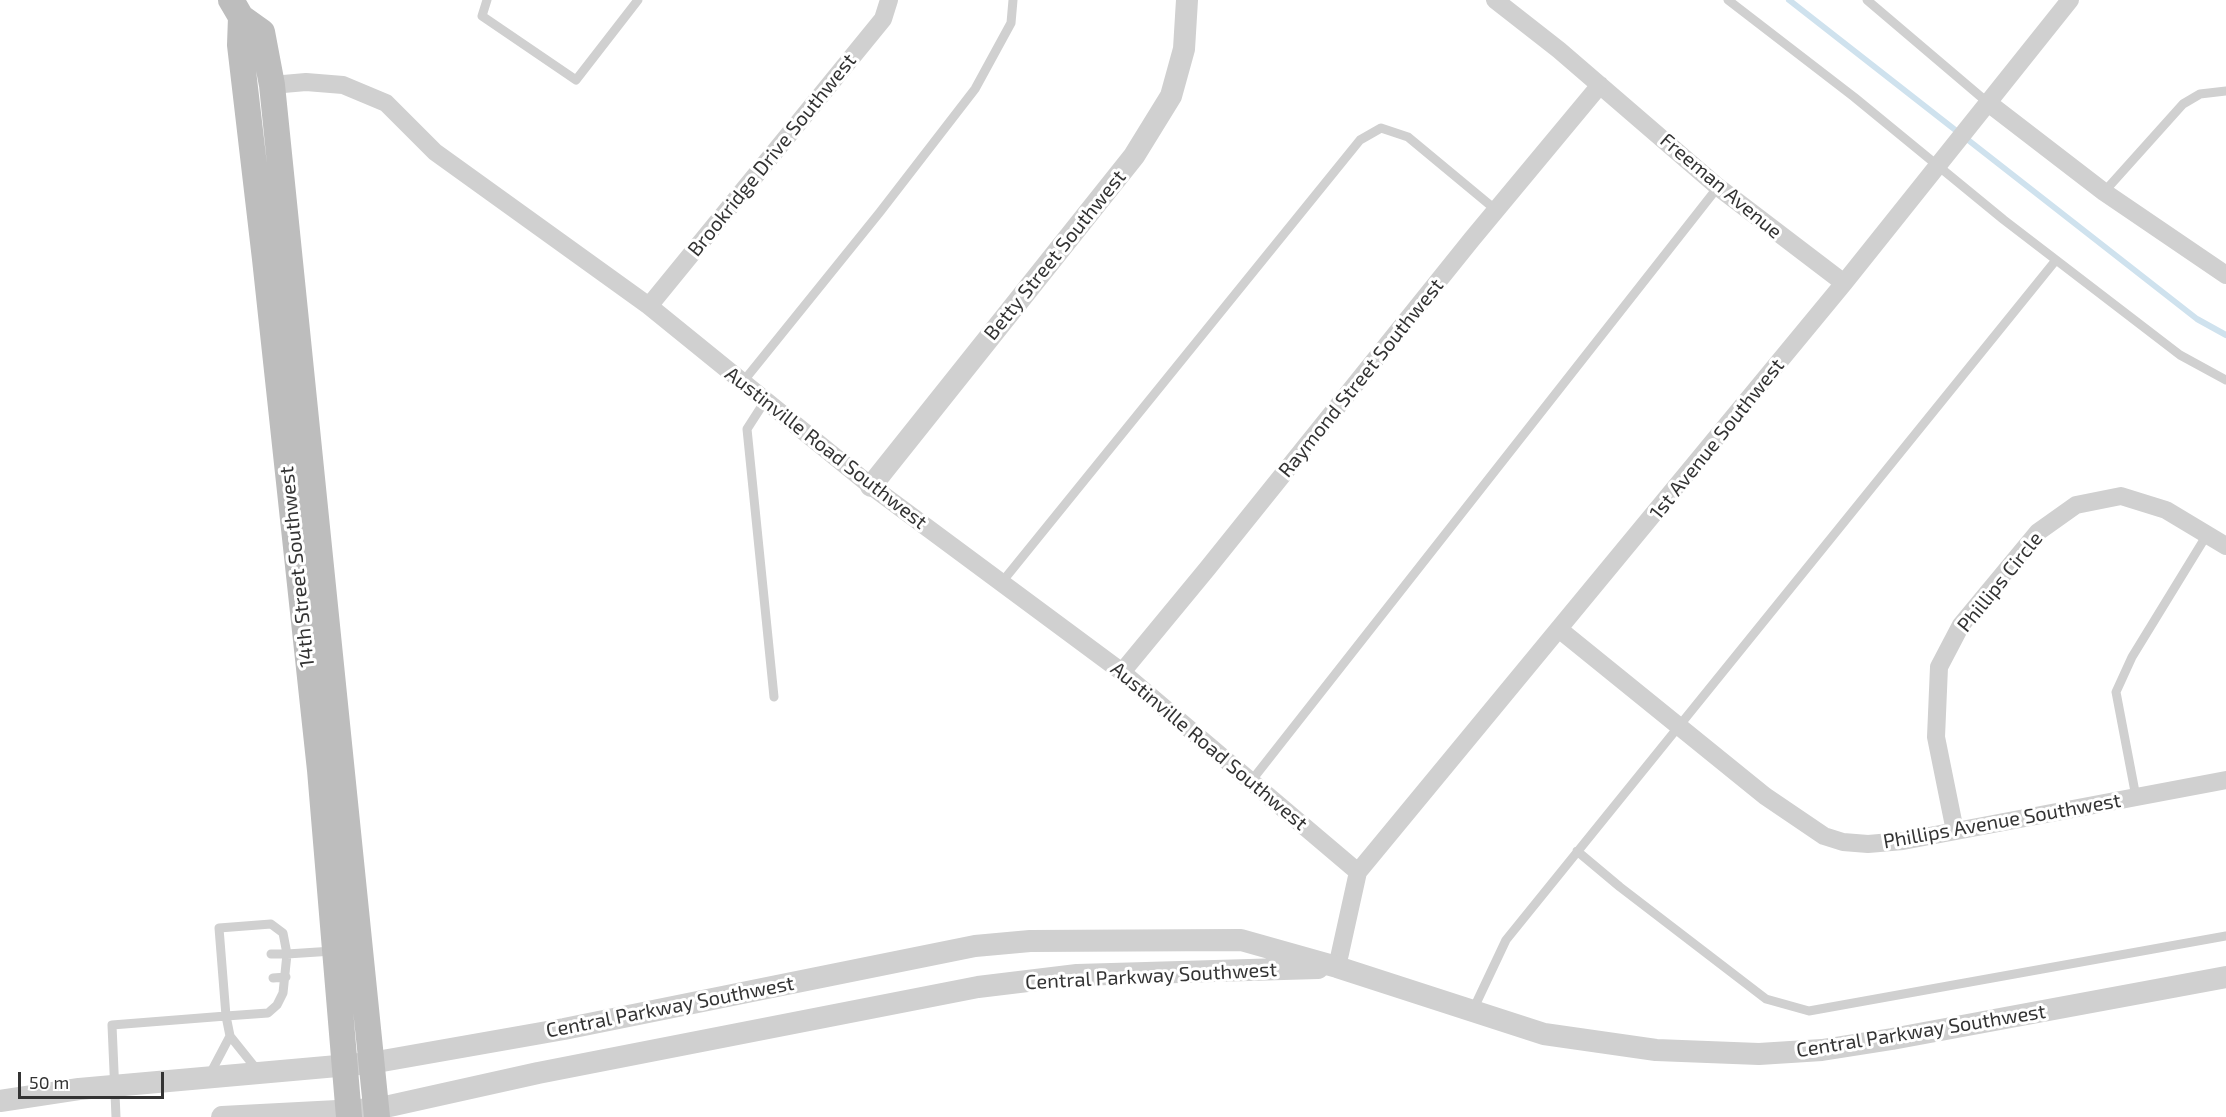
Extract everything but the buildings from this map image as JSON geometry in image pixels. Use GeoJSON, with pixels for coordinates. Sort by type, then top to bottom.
{"type":"FeatureCollection","features":[{"type":"Feature","properties":{"kind":"main road"},"geometry":{"type":"LineString","coordinates":[[236,8],[262,32],[272,85]]}},
{"type":"Feature","properties":{"kind":"main road","name":"14th Street Southwest"},"geometry":{"type":"LineString","coordinates":[[236,8],[348,950],[371,1063],[376,1113]]}},
{"type":"Feature","properties":{"kind":"main road","name":"14th Street Southwest"},"geometry":{"type":"LineString","coordinates":[[272,85],[348,950],[345,1065],[349,1114]]}},
{"type":"Feature","properties":{"kind":"street","name":"Brookridge Drive Southwest"},"geometry":{"type":"LineString","coordinates":[[649,306],[883,19],[889,0]]}},
{"type":"Feature","properties":{"kind":"street","name":"Betty Street Southwest"},"geometry":{"type":"LineString","coordinates":[[871,486],[1134,156],[1171,96],[1184,49],[1187,0]]}},
{"type":"Feature","properties":{"kind":"street","name":"Freeman Avenue"},"geometry":{"type":"LineString","coordinates":[[1495,0],[1600,85],[1719,187],[1844,283]]}},
{"type":"Feature","properties":{"kind":"street","name":"1st Avenue Southwest"},"geometry":{"type":"LineString","coordinates":[[1358,872],[1844,283],[2070,0]]}},
{"type":"Feature","properties":{"kind":"street","name":"Austinville Road Southwest"},"geometry":{"type":"LineString","coordinates":[[272,85],[306,82],[343,85],[386,103],[435,152],[649,306],[871,486],[1122,672],[1358,872]]}},
{"type":"Feature","properties":{"kind":"street","name":"Raymond Street Southwest"},"geometry":{"type":"LineString","coordinates":[[1122,672],[1600,85]]}},
{"type":"Feature","properties":{"kind":"street"},"geometry":{"type":"LineString","coordinates":[[1987,102],[2104,192],[2226,275]]}},
{"type":"Feature","properties":{"kind":"street","name":"Phillips Circle"},"geometry":{"type":"LineString","coordinates":[[1955,831],[1936,737],[1938,667],[1961,625],[2038,532],[2076,505],[2121,496],[2166,510],[2226,546]]}},
{"type":"Feature","properties":{"kind":"street","name":"Phillips Avenue Southwest"},"geometry":{"type":"LineString","coordinates":[[1560,630],[1765,796],[1824,836],[1868,844],[1955,831],[2226,780]]}},
{"type":"Feature","properties":{"kind":"street"},"geometry":{"type":"LineString","coordinates":[[1337,967],[1358,872]]}},
{"type":"Feature","properties":{"kind":"street","name":"Central Parkway Southwest"},"geometry":{"type":"LineString","coordinates":[[0,1101],[114,1086],[371,1063],[564,1029],[975,946],[1008,943],[1083,939],[1241,940],[1337,967],[1544,1034],[1613,1046],[1759,1054],[1822,1050],[1892,1039],[2226,977]]}},
{"type":"Feature","properties":{"kind":"street","name":"Central Parkway Southwest"},"geometry":{"type":"LineString","coordinates":[[222,1117],[376,1113],[538,1073],[978,987],[1077,975],[1337,967]]}},
{"type":"Feature","properties":{"kind":"lane"},"geometry":{"type":"LineString","coordinates":[[487,0],[482,16],[576,80],[638,0]]}},
{"type":"Feature","properties":{"kind":"lane"},"geometry":{"type":"LineString","coordinates":[[742,383],[975,89],[1011,23],[1013,0]]}},
{"type":"Feature","properties":{"kind":"lane"},"geometry":{"type":"LineString","coordinates":[[1728,0],[1854,97],[2056,260],[2180,355],[2226,380]]}},
{"type":"Feature","properties":{"kind":"lane"},"geometry":{"type":"LineString","coordinates":[[1867,0],[1987,102]]}},
{"type":"Feature","properties":{"kind":"lane"},"geometry":{"type":"LineString","coordinates":[[2104,192],[2183,104],[2200,94],[2226,91]]}},
{"type":"Feature","properties":{"kind":"lane"},"geometry":{"type":"LineString","coordinates":[[1002,582],[1360,140],[1381,128],[1408,137],[1496,210]]}},
{"type":"Feature","properties":{"kind":"lane"},"geometry":{"type":"LineString","coordinates":[[1252,780],[1719,187]]}},
{"type":"Feature","properties":{"kind":"lane"},"geometry":{"type":"LineString","coordinates":[[1473,1012],[1506,940],[2056,260]]}},
{"type":"Feature","properties":{"kind":"lane"},"geometry":{"type":"LineString","coordinates":[[765,401],[747,429],[774,696]]}},
{"type":"Feature","properties":{"kind":"lane"},"geometry":{"type":"LineString","coordinates":[[2136,797],[2116,692],[2132,657],[2208,534]]}},
{"type":"Feature","properties":{"kind":"lane"},"geometry":{"type":"LineString","coordinates":[[1577,851],[1620,887],[1766,999],[1809,1011],[2226,936]]}},
{"type":"Feature","properties":{"kind":"lane"},"geometry":{"type":"LineString","coordinates":[[116,1117],[112,1025],[226,1016],[268,1013],[277,1005],[283,993],[286,977],[287,954],[283,933],[271,924],[219,928],[224,957],[226,1016],[230,1036],[260,1073]]}},
{"type":"Feature","properties":{"kind":"lane"},"geometry":{"type":"LineString","coordinates":[[271,954],[348,950]]}},
{"type":"Feature","properties":{"kind":"lane"},"geometry":{"type":"LineString","coordinates":[[273,978],[286,977]]}},
{"type":"Feature","properties":{"kind":"lane"},"geometry":{"type":"LineString","coordinates":[[208,1077],[230,1036]]}},
{"type":"Feature","properties":{"kind":"waterway"},"geometry":{"type":"LineString","coordinates":[[1789,0],[2197,319],[2226,335]]}}]}
